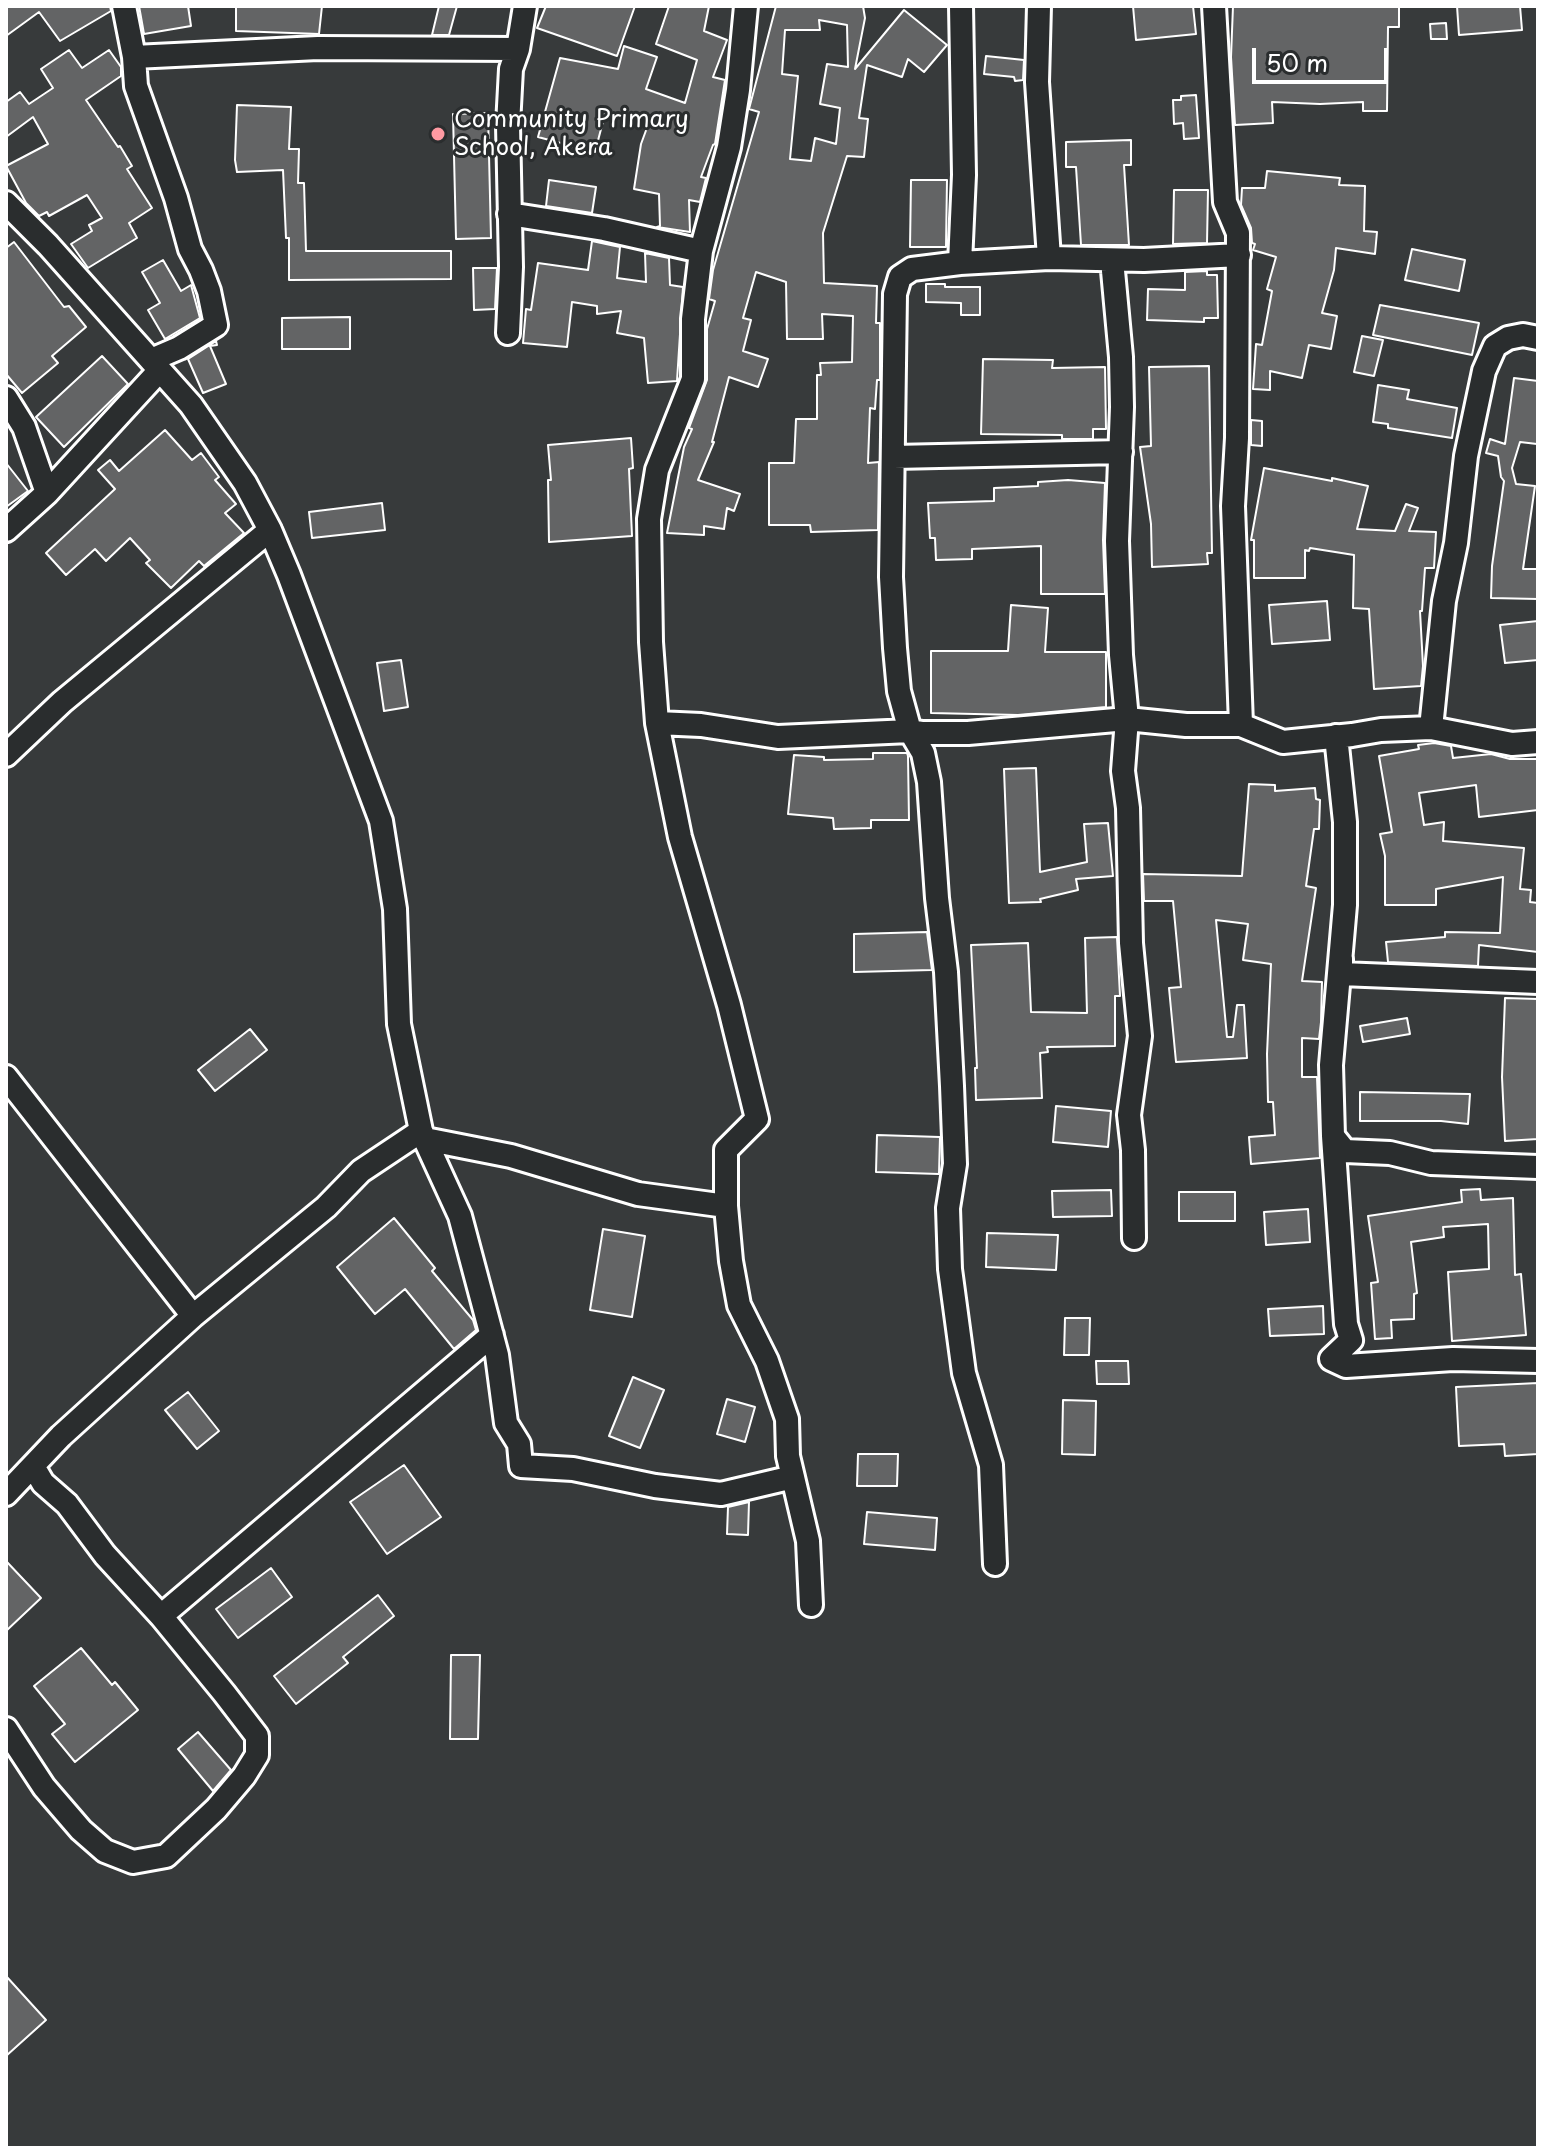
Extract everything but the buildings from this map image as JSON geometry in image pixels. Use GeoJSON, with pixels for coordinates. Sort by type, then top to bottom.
{"type":"FeatureCollection","features":[{"type":"Feature","properties":{"kind":"street"},"geometry":{"type":"LineString","coordinates":[[6,530],[47,493],[156,365],[216,325],[209,291],[190,249],[176,198],[136,86],[124,6]]}},
{"type":"Feature","properties":{"kind":"street"},"geometry":{"type":"LineString","coordinates":[[508,333],[511,267],[508,125],[511,69],[518,49],[525,6]]}},
{"type":"Feature","properties":{"kind":"street"},"geometry":{"type":"LineString","coordinates":[[746,6],[729,147],[701,251],[693,319],[693,379],[657,470],[649,519],[651,642],[657,723],[680,837],[729,1005],[757,1119],[726,1150],[726,1206],[731,1261],[739,1305],[767,1361],[787,1419],[788,1456],[808,1541],[811,1605]]}},
{"type":"Feature","properties":{"kind":"street"},"geometry":{"type":"LineString","coordinates":[[960,263],[964,175],[961,6]]}},
{"type":"Feature","properties":{"kind":"street"},"geometry":{"type":"LineString","coordinates":[[1039,6],[1037,82],[1049,258]]}},
{"type":"Feature","properties":{"kind":"street"},"geometry":{"type":"LineString","coordinates":[[1214,6],[1225,202],[1236,225],[1239,255],[1233,506],[1241,725]]}},
{"type":"Feature","properties":{"kind":"street"},"geometry":{"type":"LineString","coordinates":[[134,57],[318,48],[518,49]]}},
{"type":"Feature","properties":{"kind":"street"},"geometry":{"type":"LineString","coordinates":[[6,203],[14,227],[48,245],[191,405],[245,483],[289,575],[381,821],[395,909],[399,1024],[421,1131],[460,1216],[492,1335],[506,1423],[519,1444],[521,1466],[573,1469],[655,1486],[721,1494],[793,1477]]}},
{"type":"Feature","properties":{"kind":"street"},"geometry":{"type":"LineString","coordinates":[[509,214],[604,229],[701,251]]}},
{"type":"Feature","properties":{"kind":"street"},"geometry":{"type":"LineString","coordinates":[[995,1564],[991,1465],[964,1373],[950,1269],[948,1208],[955,1164],[952,1086],[946,972],[929,782],[923,753],[910,731],[899,691],[895,648],[891,577],[895,294],[900,277],[912,269],[960,263],[1049,258],[1112,260],[1239,255]]}},
{"type":"Feature","properties":{"kind":"street"},"geometry":{"type":"LineString","coordinates":[[1112,260],[1121,357],[1117,541],[1121,655],[1127,719],[1123,771],[1128,808],[1131,943],[1140,1036],[1129,1115],[1133,1150],[1134,1238]]}},
{"type":"Feature","properties":{"kind":"street"},"geometry":{"type":"LineString","coordinates":[[1431,728],[1444,601],[1456,543],[1466,456],[1484,371],[1495,346],[1508,338],[1523,335],[1538,338]]}},
{"type":"Feature","properties":{"kind":"street"},"geometry":{"type":"LineString","coordinates":[[6,398],[24,427],[47,493]]}},
{"type":"Feature","properties":{"kind":"street"},"geometry":{"type":"LineString","coordinates":[[894,457],[1121,452]]}},
{"type":"Feature","properties":{"kind":"street"},"geometry":{"type":"LineString","coordinates":[[6,755],[62,702],[270,530]]}},
{"type":"Feature","properties":{"kind":"street"},"geometry":{"type":"LineString","coordinates":[[657,723],[701,725],[778,737],[910,731],[968,733],[1127,719],[1186,725],[1241,725],[1283,742],[1381,730],[1431,728],[1512,744],[1538,742]]}},
{"type":"Feature","properties":{"kind":"street"},"geometry":{"type":"LineString","coordinates":[[1336,736],[1345,822],[1345,905],[1331,1065],[1346,1324],[1351,1340],[1331,1359],[1346,1366],[1453,1359],[1538,1361]]}},
{"type":"Feature","properties":{"kind":"street"},"geometry":{"type":"LineString","coordinates":[[1341,954],[1341,974],[1538,982]]}},
{"type":"Feature","properties":{"kind":"street"},"geometry":{"type":"LineString","coordinates":[[6,1077],[193,1316]]}},
{"type":"Feature","properties":{"kind":"street"},"geometry":{"type":"LineString","coordinates":[[421,1131],[425,1139],[511,1156],[638,1194],[726,1206]]}},
{"type":"Feature","properties":{"kind":"street"},"geometry":{"type":"LineString","coordinates":[[6,1494],[61,1436],[193,1316],[326,1207],[361,1171],[421,1131]]}},
{"type":"Feature","properties":{"kind":"street"},"geometry":{"type":"LineString","coordinates":[[1333,1136],[1345,1151],[1390,1153],[1431,1163],[1538,1167]]}},
{"type":"Feature","properties":{"kind":"street"},"geometry":{"type":"LineString","coordinates":[[161,1616],[492,1335]]}},
{"type":"Feature","properties":{"kind":"street"},"geometry":{"type":"LineString","coordinates":[[6,1729],[44,1787],[81,1830],[105,1851],[133,1862],[166,1856],[216,1809],[257,1755],[257,1736],[161,1616],[105,1555],[67,1504],[43,1483],[33,1466]]}},
{"type":"Feature","properties":{"kind":"place","name":"Community Primary School, Akera"},"geometry":{"type":"Point","coordinates":[438,134]}}]}
